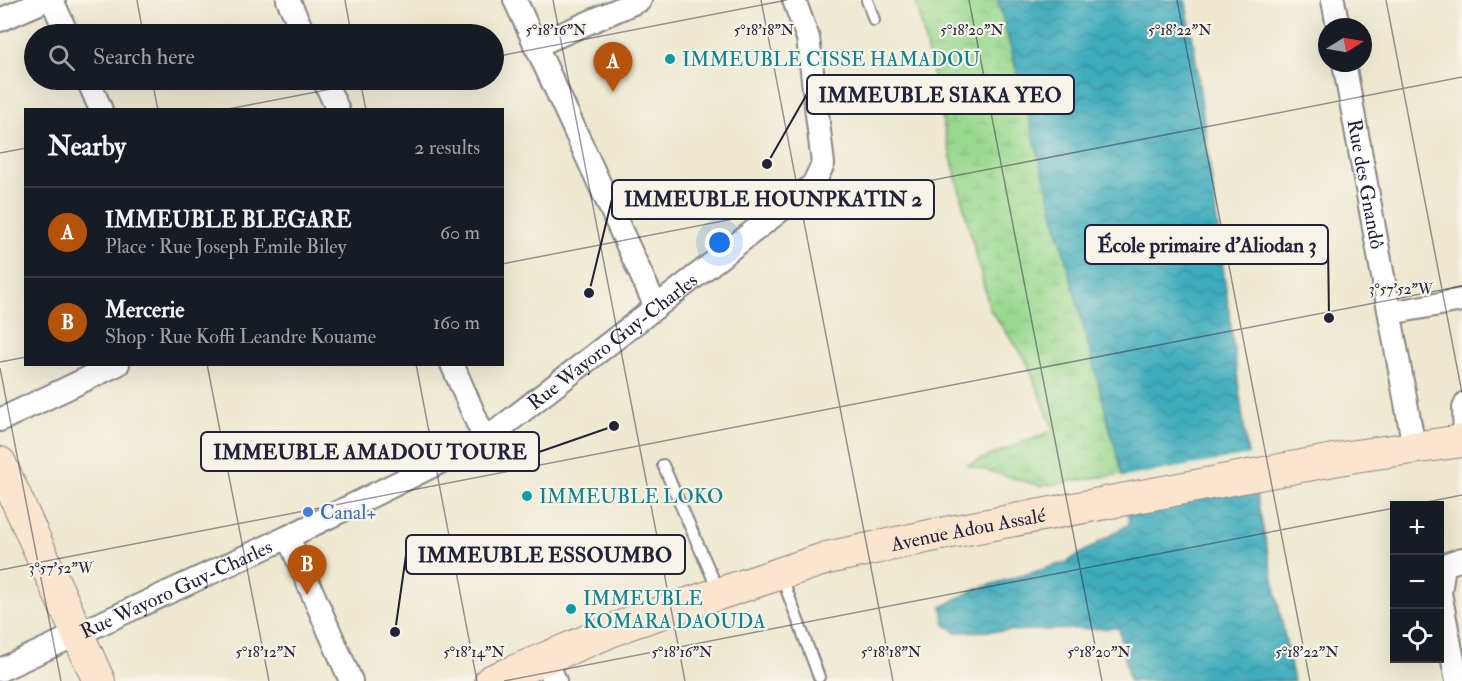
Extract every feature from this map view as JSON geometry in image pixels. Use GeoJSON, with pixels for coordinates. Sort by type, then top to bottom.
{"type":"FeatureCollection","features":[{"type":"Feature","properties":{"kind":"street"},"geometry":{"type":"LineString","coordinates":[[0,20],[46,0]]}},
{"type":"Feature","properties":{"kind":"street"},"geometry":{"type":"LineString","coordinates":[[52,0],[63,24]]}},
{"type":"Feature","properties":{"kind":"street"},"geometry":{"type":"LineString","coordinates":[[288,0],[299,24]]}},
{"type":"Feature","properties":{"kind":"street"},"geometry":{"type":"LineString","coordinates":[[515,0],[656,307]]}},
{"type":"Feature","properties":{"kind":"street"},"geometry":{"type":"LineString","coordinates":[[535,46],[640,0]]}},
{"type":"Feature","properties":{"kind":"street","name":"Rue Wayoro Guy-Charles"},"geometry":{"type":"LineString","coordinates":[[0,670],[288,537],[485,440],[813,185],[823,164],[808,38],[794,0]]}},
{"type":"Feature","properties":{"kind":"street"},"geometry":{"type":"LineString","coordinates":[[1333,0],[1336,18]]}},
{"type":"Feature","properties":{"kind":"street","name":"Rue des Gnandô"},"geometry":{"type":"LineString","coordinates":[[1346,72],[1414,447]]}},
{"type":"Feature","properties":{"kind":"street"},"geometry":{"type":"LineString","coordinates":[[92,90],[100,108]]}},
{"type":"Feature","properties":{"kind":"street"},"geometry":{"type":"LineString","coordinates":[[329,90],[337,108]]}},
{"type":"Feature","properties":{"kind":"street"},"geometry":{"type":"LineString","coordinates":[[1390,313],[1462,300]]}},
{"type":"Feature","properties":{"kind":"street"},"geometry":{"type":"LineString","coordinates":[[0,420],[114,366]]}},
{"type":"Feature","properties":{"kind":"street"},"geometry":{"type":"LineString","coordinates":[[453,366],[485,440]]}},
{"type":"Feature","properties":{"kind":"street","name":"Avenue Adou Assalé"},"geometry":{"type":"LineString","coordinates":[[491,681],[550,670],[630,623],[827,558],[935,535],[1355,456],[1461,441]]}},
{"type":"Feature","properties":{"kind":"street"},"geometry":{"type":"LineString","coordinates":[[0,463],[99,681]]}},
{"type":"Feature","properties":{"kind":"street"},"geometry":{"type":"LineString","coordinates":[[288,537],[351,681]]}},
{"type":"Feature","properties":{"kind":"street"},"geometry":{"type":"LineString","coordinates":[[1457,681],[1440,592],[1443,566],[1462,559]]}},
{"type":"Feature","properties":{"kind":"lane"},"geometry":{"type":"LineString","coordinates":[[867,0],[874,20]]}},
{"type":"Feature","properties":{"kind":"lane"},"geometry":{"type":"LineString","coordinates":[[1461,441],[1458,407],[1462,398]]}},
{"type":"Feature","properties":{"kind":"lane"},"geometry":{"type":"LineString","coordinates":[[663,465],[719,592]]}},
{"type":"Feature","properties":{"kind":"lane"},"geometry":{"type":"LineString","coordinates":[[779,572],[819,677]]}},
{"type":"Feature","properties":{"kind":"green space"},"geometry":{"type":"Polygon","coordinates":[[[916,0],[998,0],[1122,474],[1041,486],[967,465],[1054,430],[1025,358],[990,310],[947,141],[916,0]]]}},
{"type":"Feature","properties":{"kind":"water"},"geometry":{"type":"Polygon","coordinates":[[[998,0],[1185,0],[1194,45],[1247,449],[1294,681],[1129,681],[1119,628],[956,632],[944,624],[942,607],[973,590],[1067,562],[1129,524],[1122,474],[998,0]]]}},
{"type":"Feature","properties":{"kind":"pier"},"geometry":{"type":"Polygon","coordinates":[[[1251,455],[1257,488],[1124,511],[1119,478],[1251,455]]]}},
{"type":"Feature","properties":{"kind":"place","name":"IMMEUBLE CISSE HAMADOU"},"geometry":{"type":"Point","coordinates":[670,59]}},
{"type":"Feature","properties":{"kind":"place","name":"IMMEUBLE BLEGARE"},"geometry":{"type":"Point","coordinates":[613,92]}},
{"type":"Feature","properties":{"kind":"place","name":"IMMEUBLE SIAKA YEO"},"geometry":{"type":"Point","coordinates":[767,164]}},
{"type":"Feature","properties":{"kind":"place","name":"IMMEUBLE HOUNPKATIN 2"},"geometry":{"type":"Point","coordinates":[589,293]}},
{"type":"Feature","properties":{"kind":"place","name":"École primaire d’Aliodan 3"},"geometry":{"type":"Point","coordinates":[1329,318]}},
{"type":"Feature","properties":{"kind":"place","name":"IMMEUBLE AMADOU TOURE"},"geometry":{"type":"Point","coordinates":[614,426]}},
{"type":"Feature","properties":{"kind":"place","name":"IMMEUBLE LOKO"},"geometry":{"type":"Point","coordinates":[527,496]}},
{"type":"Feature","properties":{"kind":"place","name":"Canal+"},"geometry":{"type":"Point","coordinates":[308,512]}},
{"type":"Feature","properties":{"kind":"place","name":"Mercerie"},"geometry":{"type":"Point","coordinates":[307,595]}},
{"type":"Feature","properties":{"kind":"place","name":"IMMEUBLE KOMARA DAOUDA"},"geometry":{"type":"Point","coordinates":[571,609]}},
{"type":"Feature","properties":{"kind":"place","name":"IMMEUBLE ESSOUMBO"},"geometry":{"type":"Point","coordinates":[395,632]}}]}
